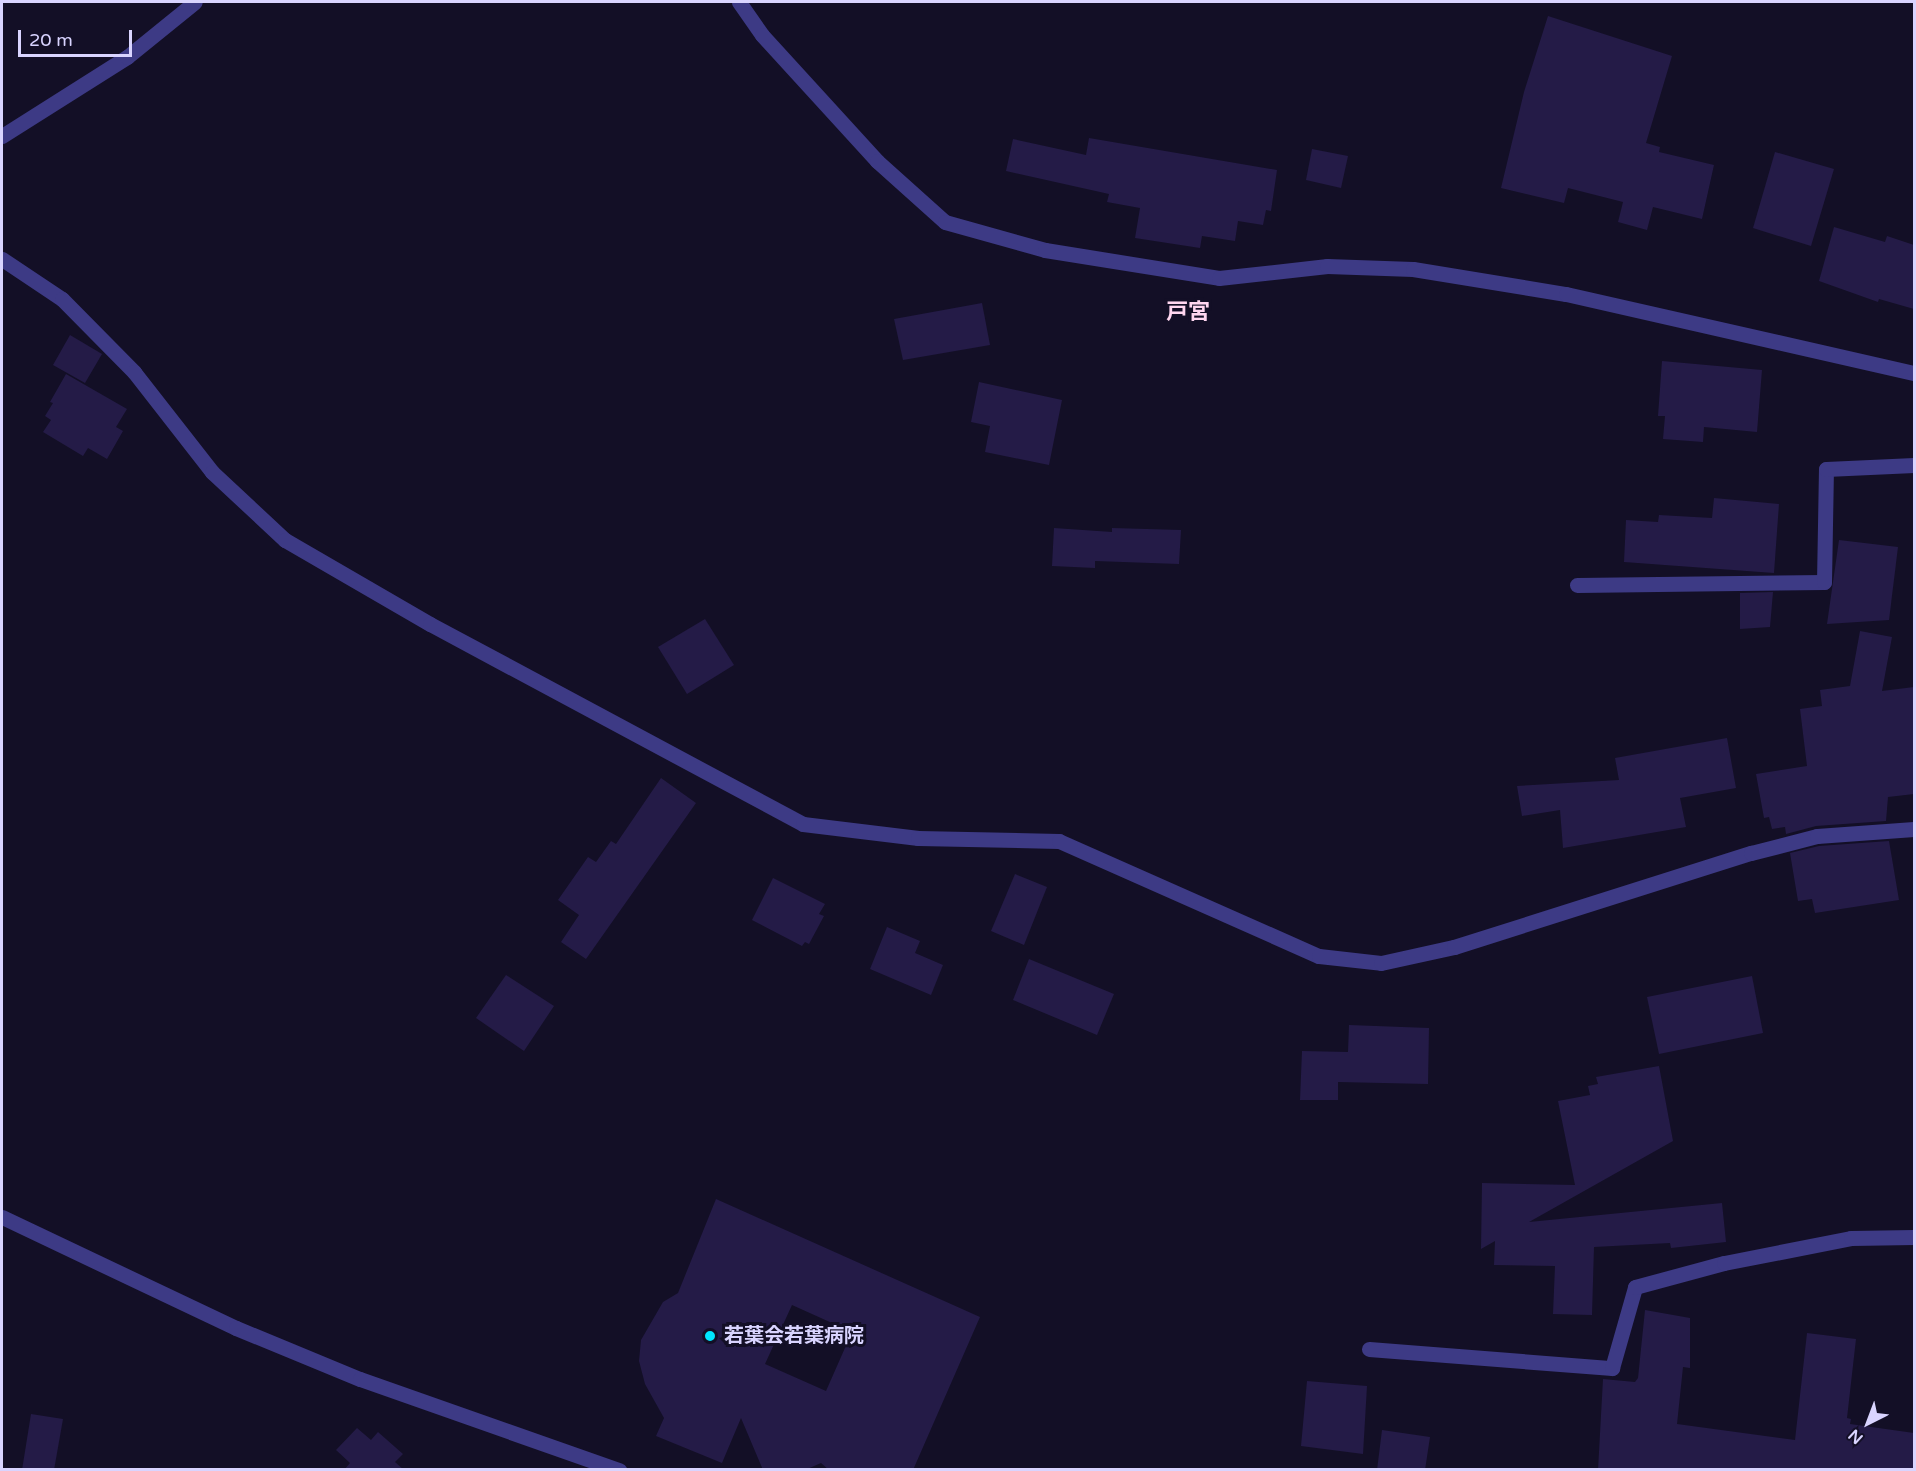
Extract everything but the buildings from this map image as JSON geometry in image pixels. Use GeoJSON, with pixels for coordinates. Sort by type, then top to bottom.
{"type":"FeatureCollection","features":[{"type":"Feature","properties":{"kind":"street"},"geometry":{"type":"LineString","coordinates":[[2,136],[127,57],[195,2]]}},
{"type":"Feature","properties":{"kind":"street"},"geometry":{"type":"LineString","coordinates":[[739,2],[762,35],[877,161],[945,222],[1045,250],[1219,278],[1327,266],[1413,268],[1566,294],[1914,373]]}},
{"type":"Feature","properties":{"kind":"street"},"geometry":{"type":"LineString","coordinates":[[2,259],[62,299],[134,372],[212,472],[285,540],[430,624],[803,824],[918,838],[1059,841],[1320,956],[1381,963],[1454,946],[1751,853],[1817,836],[1914,829]]}},
{"type":"Feature","properties":{"kind":"street"},"geometry":{"type":"LineString","coordinates":[[1577,585],[1824,582],[1826,469],[1914,465]]}},
{"type":"Feature","properties":{"kind":"street"},"geometry":{"type":"LineString","coordinates":[[2,1217],[236,1328],[360,1379],[619,1470]]}},
{"type":"Feature","properties":{"kind":"street"},"geometry":{"type":"LineString","coordinates":[[1370,1349],[1612,1368],[1635,1287],[1724,1263],[1851,1238],[1914,1237]]}},
{"type":"Feature","properties":{"kind":"place","name":"若葉会若葉病院"},"geometry":{"type":"Point","coordinates":[710,1336]}},
{"type":"Feature","properties":{"kind":"district","name":"戸宮"},"geometry":{"type":"Point","coordinates":[1188,313]}}]}
